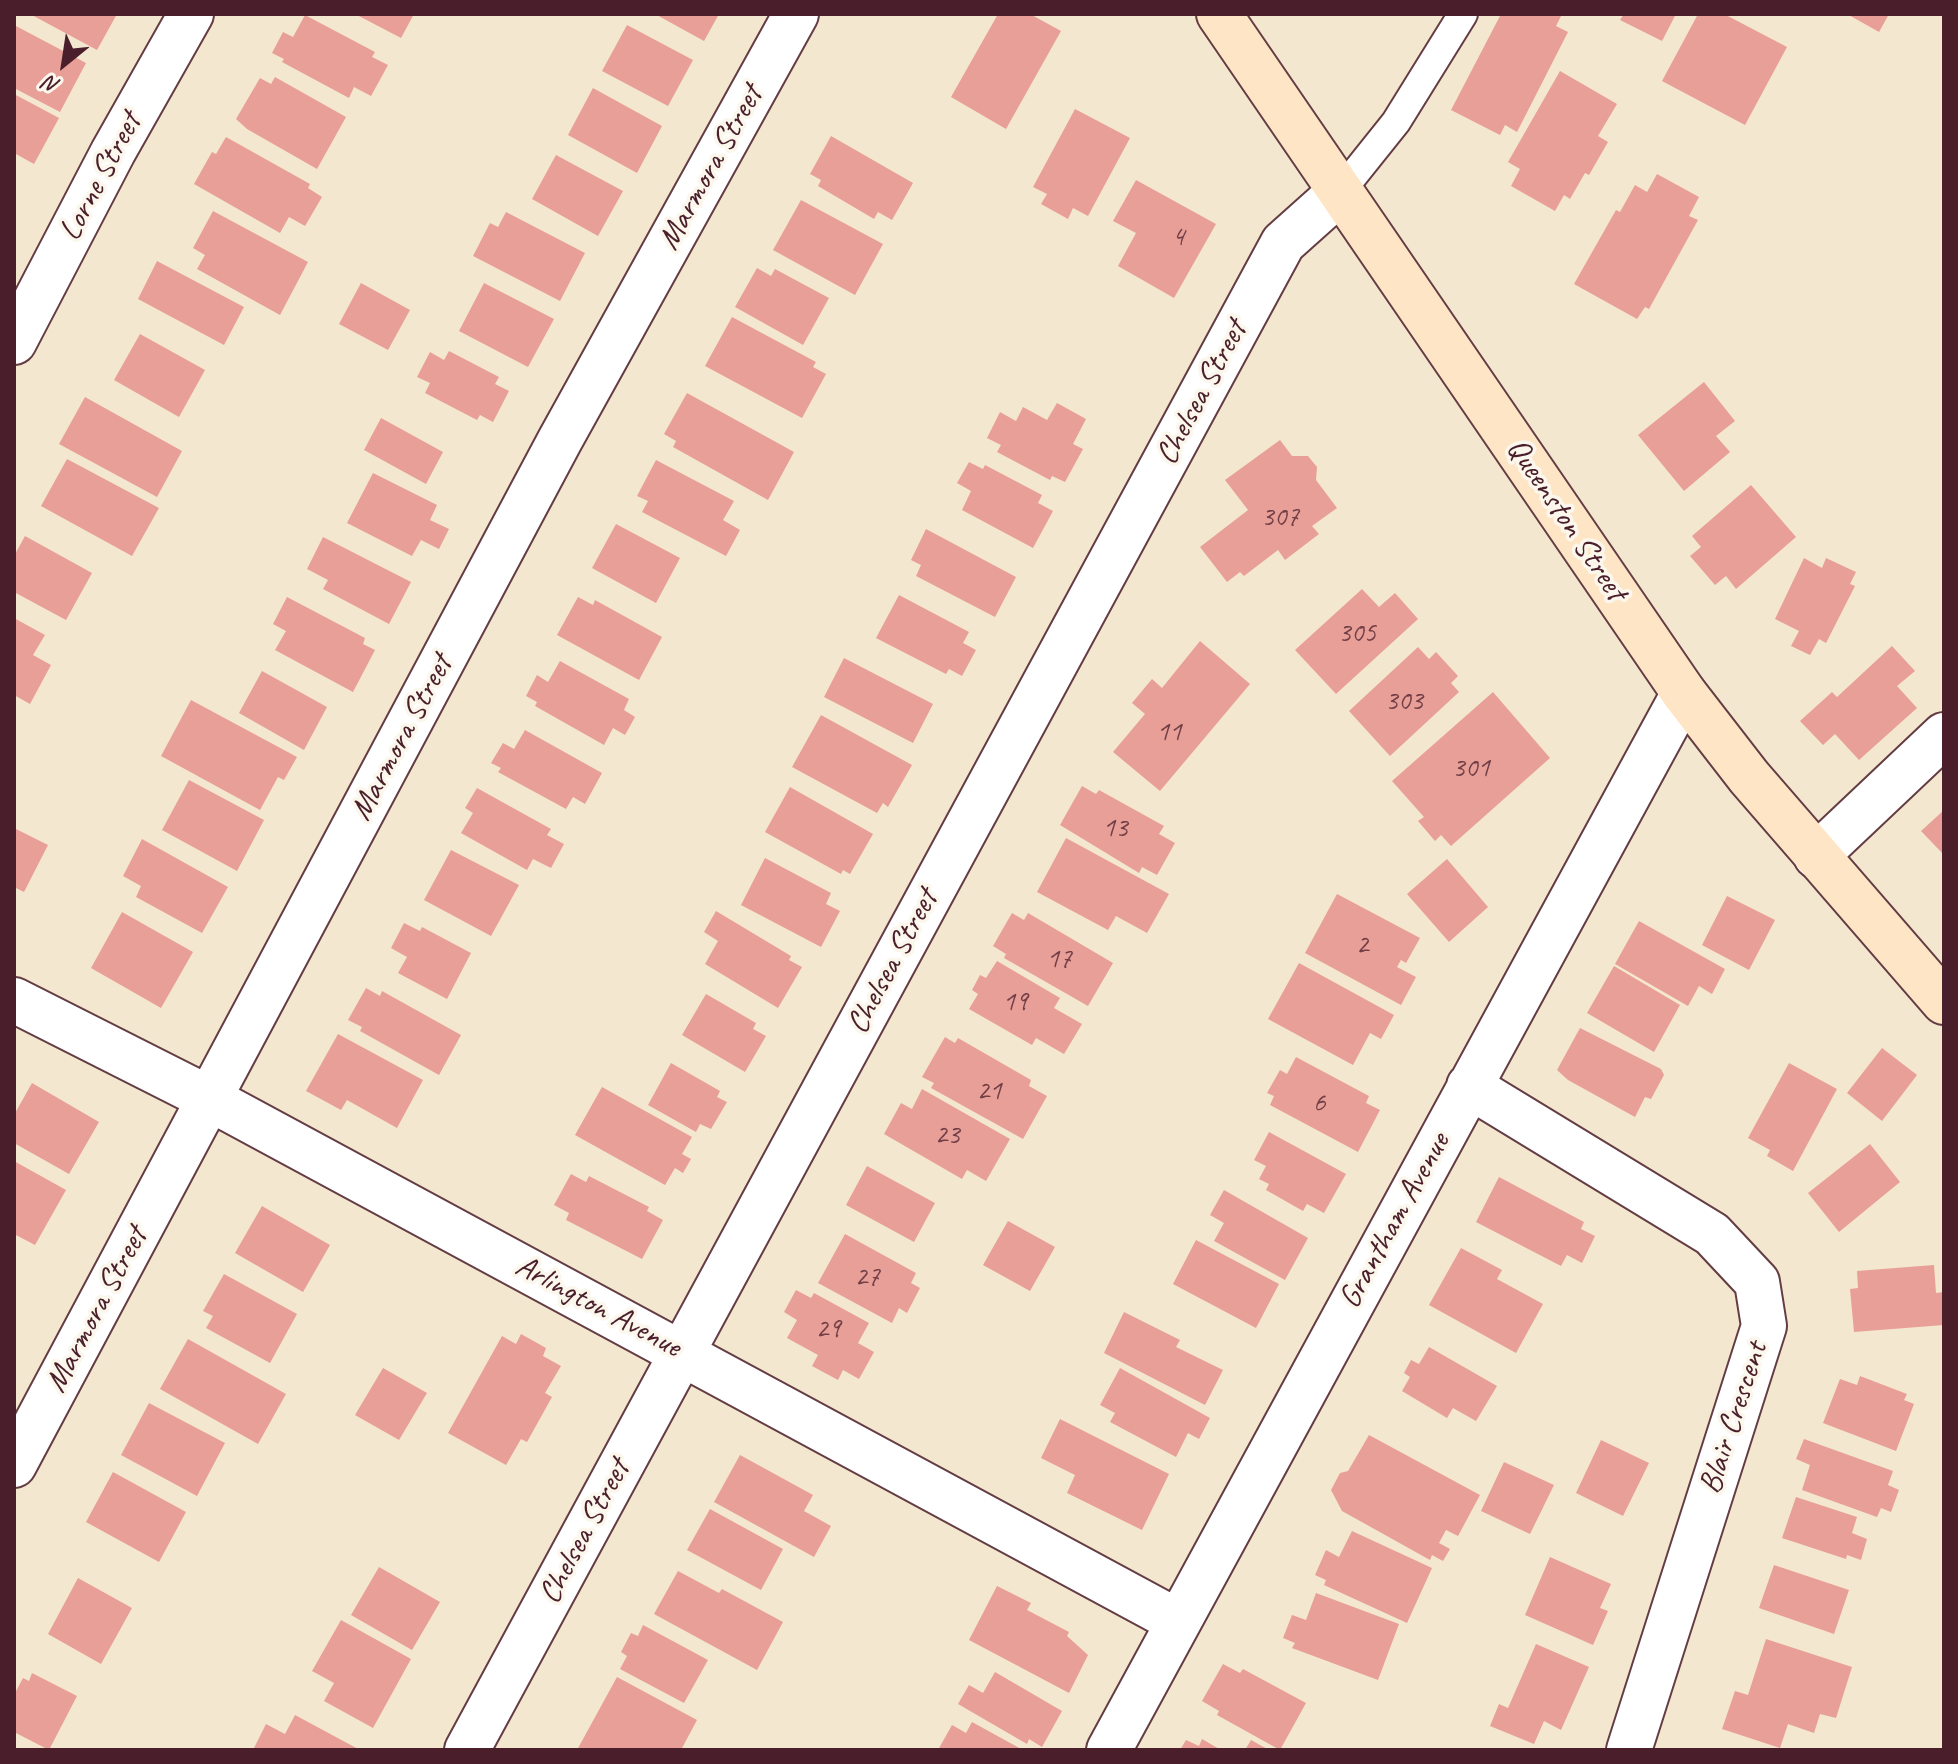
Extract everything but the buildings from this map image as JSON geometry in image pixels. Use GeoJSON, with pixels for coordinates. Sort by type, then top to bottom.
{"type":"FeatureCollection","features":[{"type":"Feature","properties":{"kind":"main road","name":"Queenston Street"},"geometry":{"type":"LineString","coordinates":[[1219,14],[1684,693],[1749,777],[1944,1002]]}},
{"type":"Feature","properties":{"kind":"street","name":"Lorne Street"},"geometry":{"type":"LineString","coordinates":[[14,342],[113,152],[191,14]]}},
{"type":"Feature","properties":{"kind":"street","name":"Marmora Street"},"geometry":{"type":"LineString","coordinates":[[14,1465],[552,454],[796,14]]}},
{"type":"Feature","properties":{"kind":"street","name":"Chelsea Street"},"geometry":{"type":"LineString","coordinates":[[467,1750],[1283,243],[1340,192]]}},
{"type":"Feature","properties":{"kind":"street","name":"Grantham Avenue"},"geometry":{"type":"LineString","coordinates":[[1109,1750],[1684,693]]}},
{"type":"Feature","properties":{"kind":"street"},"geometry":{"type":"LineString","coordinates":[[1816,856],[1944,735]]}},
{"type":"Feature","properties":{"kind":"street","name":"Arlington Avenue"},"geometry":{"type":"LineString","coordinates":[[14,1000],[210,1099],[1177,1621]]}},
{"type":"Feature","properties":{"kind":"street","name":"Blair Crescent"},"geometry":{"type":"LineString","coordinates":[[1469,1086],[1712,1234],[1757,1282],[1764,1326],[1629,1750]]}},
{"type":"Feature","properties":{"kind":"lane"},"geometry":{"type":"LineString","coordinates":[[1340,192],[1396,122],[1463,14]]}}]}
